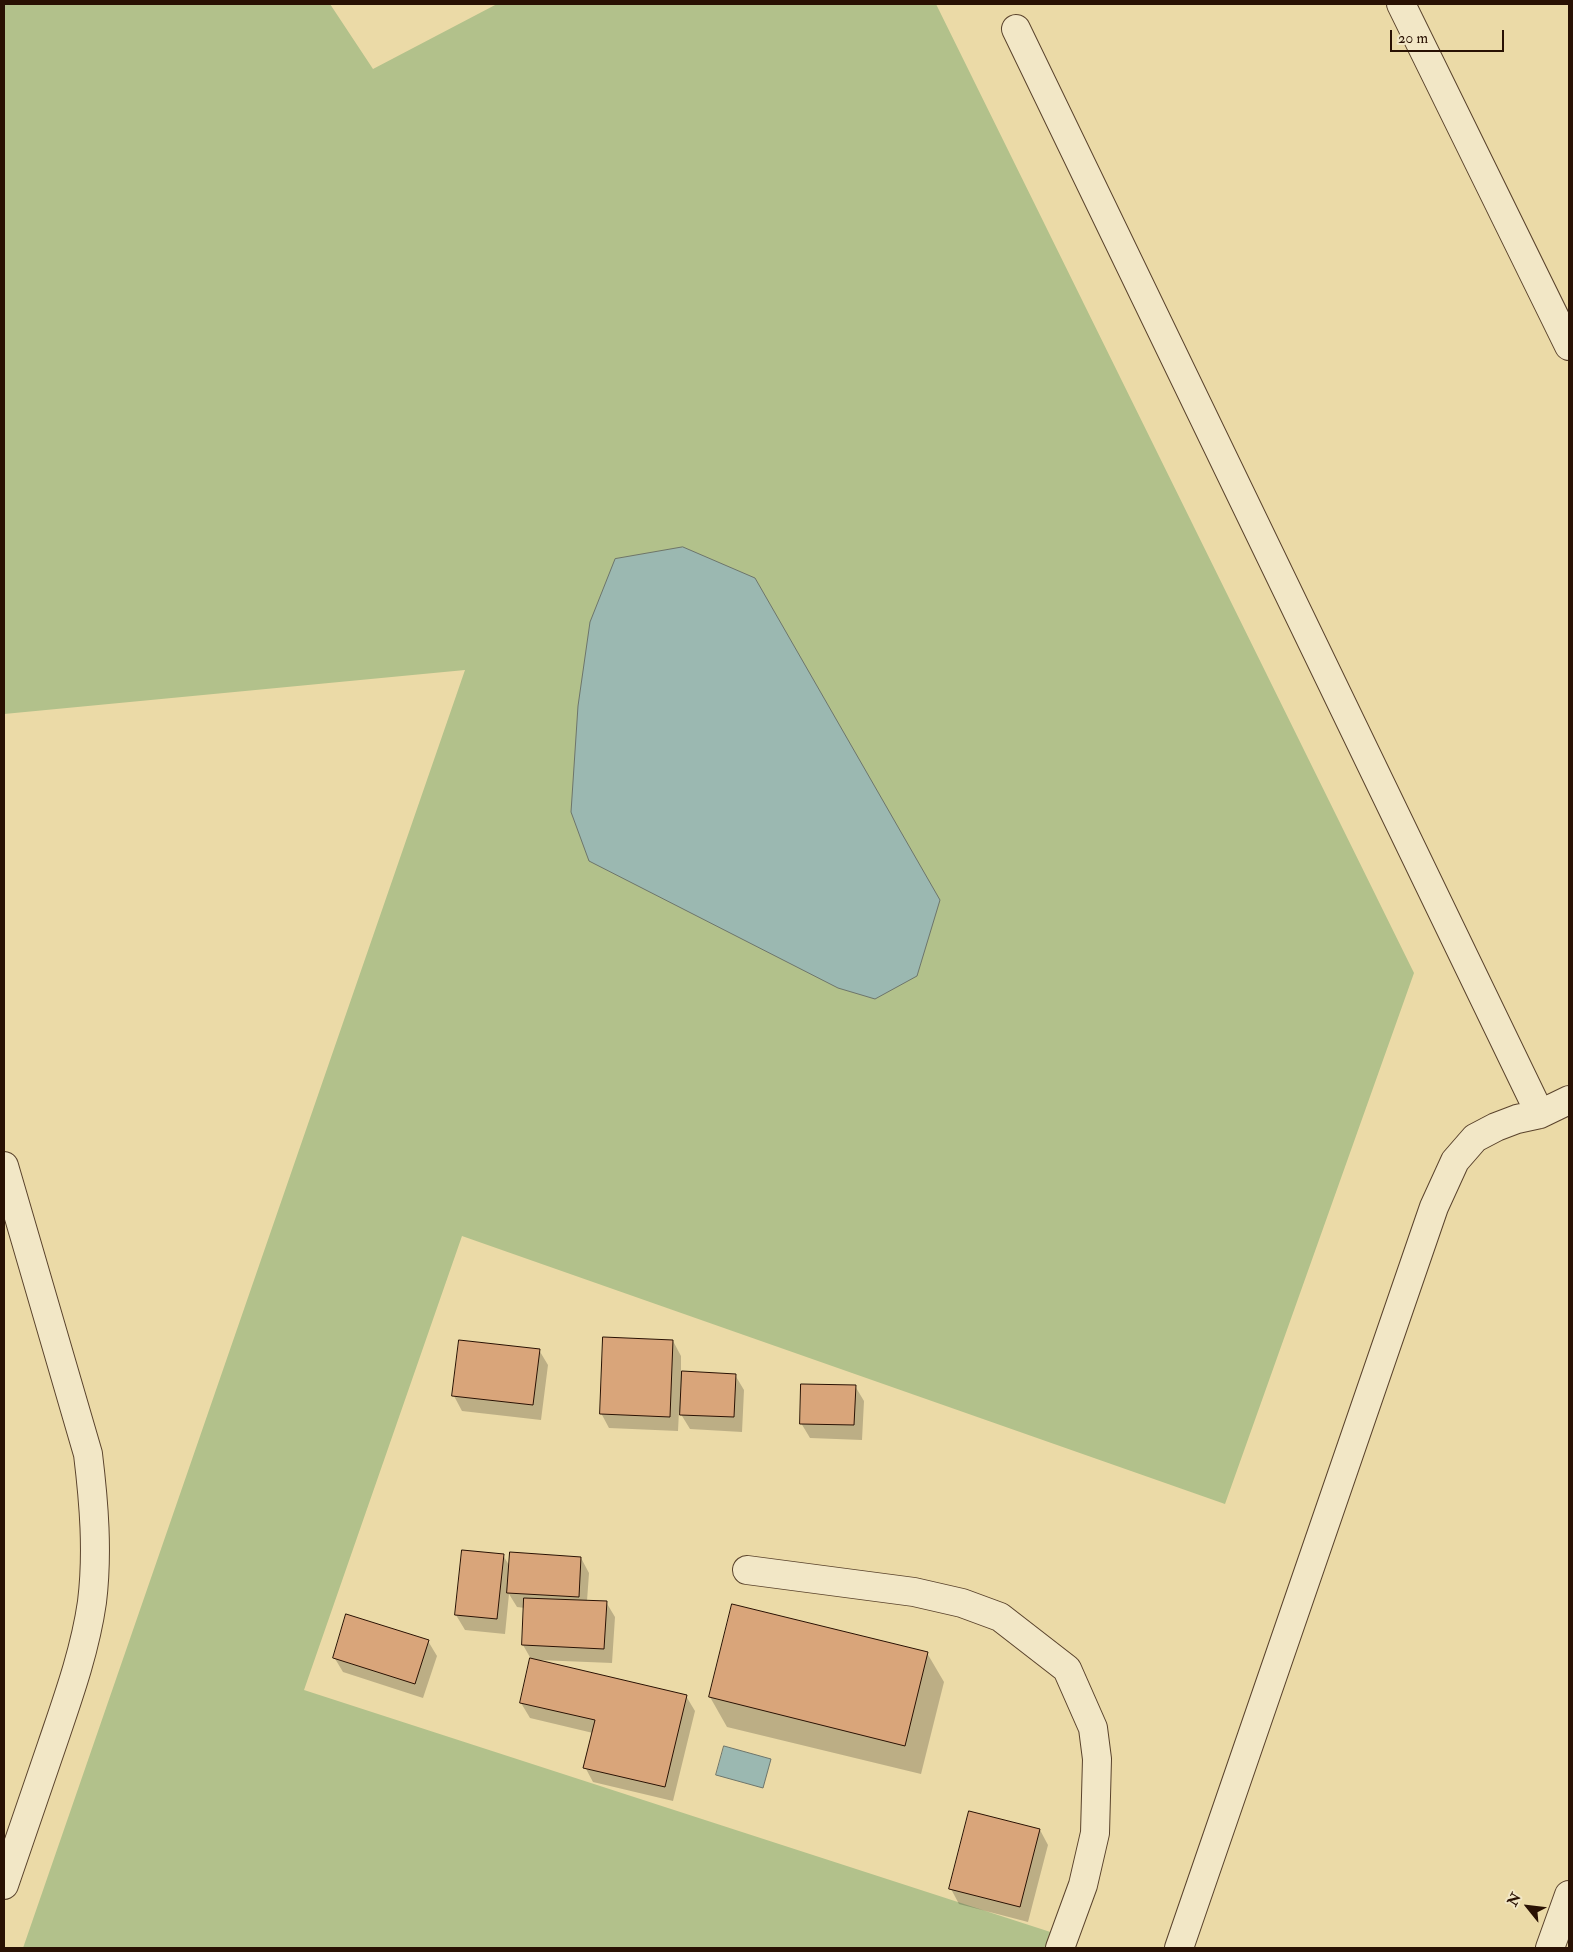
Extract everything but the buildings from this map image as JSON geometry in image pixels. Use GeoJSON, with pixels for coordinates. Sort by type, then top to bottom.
{"type":"FeatureCollection","features":[{"type":"Feature","properties":{"kind":"street"},"geometry":{"type":"LineString","coordinates":[[1401,4],[1569,346]]}},
{"type":"Feature","properties":{"kind":"street"},"geometry":{"type":"LineString","coordinates":[[1016,29],[1540,1114]]}},
{"type":"Feature","properties":{"kind":"street"},"geometry":{"type":"LineString","coordinates":[[1179,1948],[1434,1207],[1455,1161],[1475,1138],[1517,1119],[1540,1114],[1569,1100]]}},
{"type":"Feature","properties":{"kind":"street"},"geometry":{"type":"LineString","coordinates":[[4,1166],[88,1454],[95,1544],[92,1602],[82,1652],[4,1885]]}},
{"type":"Feature","properties":{"kind":"street"},"geometry":{"type":"LineString","coordinates":[[747,1570],[914,1592],[962,1603],[1000,1617],[1067,1669],[1093,1728],[1097,1759],[1095,1834],[1083,1885],[1060,1948]]}},
{"type":"Feature","properties":{"kind":"street"},"geometry":{"type":"LineString","coordinates":[[1550,1948],[1569,1895]]}},
{"type":"Feature","properties":{"kind":"green space"},"geometry":{"type":"Polygon","coordinates":[[[4,4],[330,4],[373,69],[497,4],[936,4],[1414,973],[1225,1504],[462,1236],[304,1690],[1072,1939],[1069,1948],[23,1948],[465,670],[4,714],[4,4]]]}},
{"type":"Feature","properties":{"kind":"water"},"geometry":{"type":"Polygon","coordinates":[[[683,547],[755,578],[940,900],[917,976],[875,999],[838,988],[589,861],[571,812],[578,706],[590,622],[615,559],[683,547]]]}},
{"type":"Feature","properties":{"kind":"water"},"geometry":{"type":"Polygon","coordinates":[[[724,1746],[771,1759],[763,1788],[716,1775],[724,1746]]]}}]}
